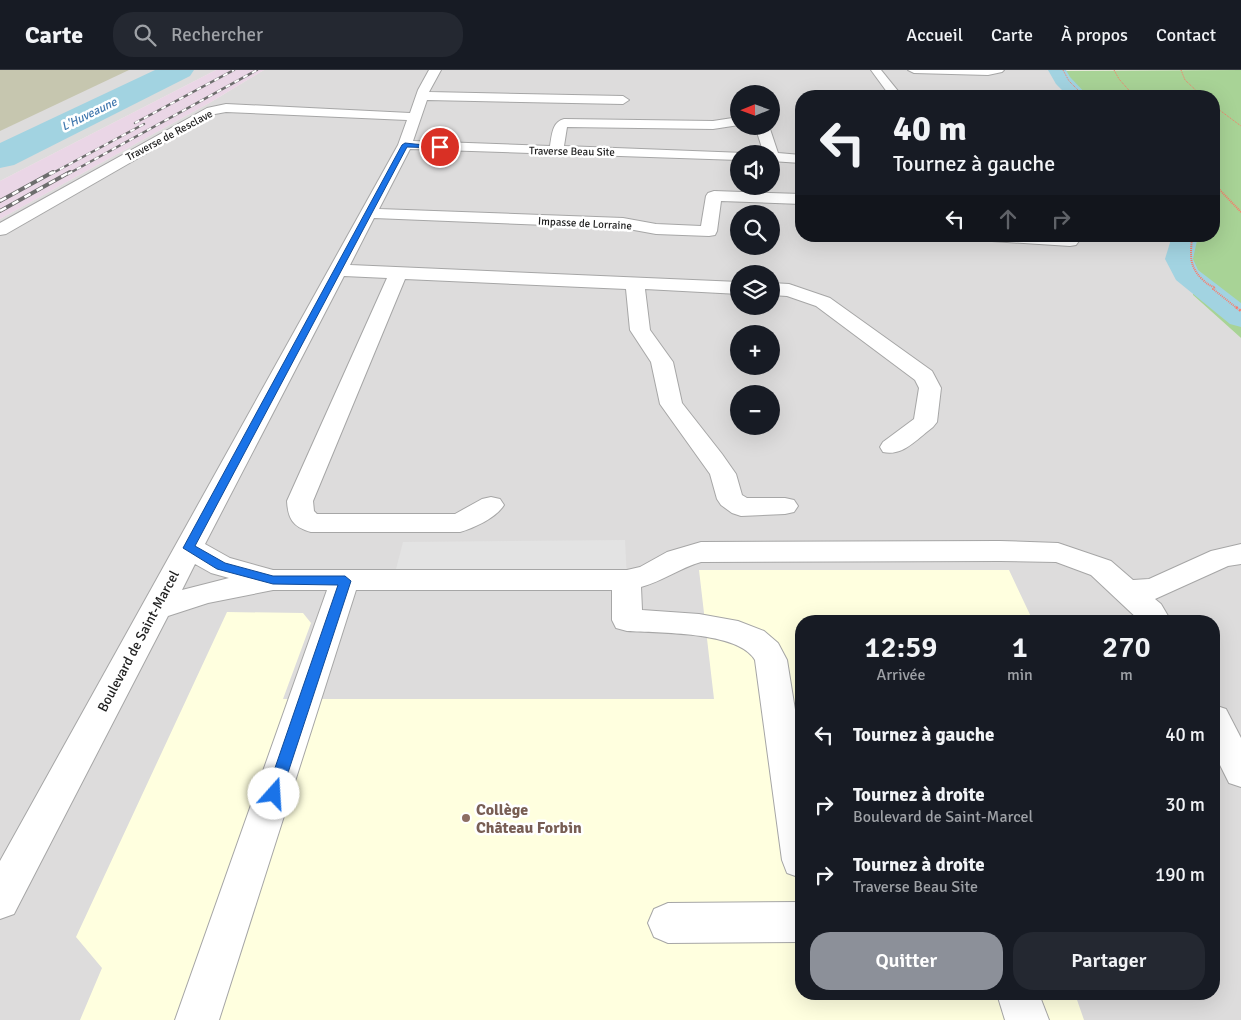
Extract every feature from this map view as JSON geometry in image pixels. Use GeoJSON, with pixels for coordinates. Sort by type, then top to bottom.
{"type":"FeatureCollection","features":[{"type":"Feature","properties":{"kind":"street","name":"Boulevard de Saint-Marcel"},"geometry":{"type":"LineString","coordinates":[[0,900],[405,145],[422,96],[435,70]]}},
{"type":"Feature","properties":{"kind":"street"},"geometry":{"type":"LineString","coordinates":[[874,70],[891,90]]}},
{"type":"Feature","properties":{"kind":"street"},"geometry":{"type":"LineString","coordinates":[[914,70],[988,72],[998,70]]}},
{"type":"Feature","properties":{"kind":"street"},"geometry":{"type":"LineString","coordinates":[[422,96],[623,100]]}},
{"type":"Feature","properties":{"kind":"street","name":"Traverse de Resclave"},"geometry":{"type":"LineString","coordinates":[[0,230],[211,111],[226,108],[415,117]]}},
{"type":"Feature","properties":{"kind":"street"},"geometry":{"type":"LineString","coordinates":[[556,151],[561,126],[564,123],[713,125],[730,123]]}},
{"type":"Feature","properties":{"kind":"street","name":"Traverse Beau Site"},"geometry":{"type":"LineString","coordinates":[[405,145],[730,156]]}},
{"type":"Feature","properties":{"kind":"street"},"geometry":{"type":"LineString","coordinates":[[780,157],[795,158]]}},
{"type":"Feature","properties":{"kind":"street","name":"Impasse de Lorraine"},"geometry":{"type":"LineString","coordinates":[[368,213],[623,223],[656,229],[708,232],[714,196],[795,199]]}},
{"type":"Feature","properties":{"kind":"street"},"geometry":{"type":"LineString","coordinates":[[337,270],[730,288]]}},
{"type":"Feature","properties":{"kind":"street"},"geometry":{"type":"LineString","coordinates":[[399,272],[300,501],[301,514],[311,523],[460,523],[491,505]]}},
{"type":"Feature","properties":{"kind":"street"},"geometry":{"type":"LineString","coordinates":[[635,283],[640,330],[662,362],[671,404],[723,474],[730,499],[741,506],[785,506]]}},
{"type":"Feature","properties":{"kind":"street"},"geometry":{"type":"LineString","coordinates":[[780,290],[789,290],[823,302],[924,376],[930,388],[925,422],[892,447]]}},
{"type":"Feature","properties":{"kind":"street"},"geometry":{"type":"LineString","coordinates":[[188,548],[221,566],[273,580]]}},
{"type":"Feature","properties":{"kind":"street"},"geometry":{"type":"LineString","coordinates":[[155,609],[206,593],[273,580],[627,580],[648,575],[677,559],[701,552],[1000,551],[1058,553],[1101,568],[1152,615]]}},
{"type":"Feature","properties":{"kind":"street"},"geometry":{"type":"LineString","coordinates":[[1126,591],[1153,589],[1221,558],[1241,554]]}},
{"type":"Feature","properties":{"kind":"street"},"geometry":{"type":"LineString","coordinates":[[627,580],[628,620],[705,624],[750,638],[763,646],[771,660],[795,820]]}},
{"type":"Feature","properties":{"kind":"street"},"geometry":{"type":"LineString","coordinates":[[197,1020],[345,581]]}},
{"type":"Feature","properties":{"kind":"street"},"geometry":{"type":"LineString","coordinates":[[1220,731],[1241,772]]}},
{"type":"Feature","properties":{"kind":"street"},"geometry":{"type":"LineString","coordinates":[[668,923],[795,922]]}},
{"type":"Feature","properties":{"kind":"street"},"geometry":{"type":"LineString","coordinates":[[1020,1000],[1027,1020]]}},
{"type":"Feature","properties":{"kind":"path"},"geometry":{"type":"LineString","coordinates":[[1063,70],[1069,81],[1078,90]]}},
{"type":"Feature","properties":{"kind":"path"},"geometry":{"type":"LineString","coordinates":[[1114,70],[1129,90]]}},
{"type":"Feature","properties":{"kind":"path"},"geometry":{"type":"LineString","coordinates":[[1182,70],[1185,80],[1196,90]]}},
{"type":"Feature","properties":{"kind":"path"},"geometry":{"type":"LineString","coordinates":[[1220,110],[1241,126]]}},
{"type":"Feature","properties":{"kind":"path"},"geometry":{"type":"LineString","coordinates":[[1220,190],[1241,212]]}},
{"type":"Feature","properties":{"kind":"path"},"geometry":{"type":"LineString","coordinates":[[1191,242],[1189,260],[1192,269],[1208,286],[1215,287],[1213,289],[1241,311]]}},
{"type":"Feature","properties":{"kind":"shaded area"},"geometry":{"type":"Polygon","coordinates":[[[0,70],[216,70],[0,181],[0,70]]]}},
{"type":"Feature","properties":{"kind":"shaded area"},"geometry":{"type":"Polygon","coordinates":[[[0,70],[129,70],[0,131],[0,70]]]}},
{"type":"Feature","properties":{"kind":"shaded area"},"geometry":{"type":"Polygon","coordinates":[[[216,70],[264,70],[211,102],[0,219],[0,181],[216,70]]]}},
{"type":"Feature","properties":{"kind":"shaded area"},"geometry":{"type":"Polygon","coordinates":[[[264,70],[1060,70],[1082,90],[795,90],[795,242],[1188,242],[1192,260],[1193,295],[1241,338],[1241,1020],[0,1020],[0,219],[211,102],[264,70]]]}},
{"type":"Feature","properties":{"kind":"shaded area"},"geometry":{"type":"Polygon","coordinates":[[[625,540],[627,580],[393,581],[403,542],[625,540]]]}},
{"type":"Feature","properties":{"kind":"shaded area","name":"Collège Château Forbin"},"geometry":{"type":"Polygon","coordinates":[[[699,570],[1009,570],[1030,615],[795,615],[795,1000],[1077,1000],[1084,1020],[80,1020],[102,968],[76,937],[227,612],[303,613],[311,623],[283,699],[714,699],[699,570]]]}},
{"type":"Feature","properties":{"kind":"green space"},"geometry":{"type":"Polygon","coordinates":[[[1241,70],[1241,338],[1193,295],[1192,260],[1188,242],[1220,242],[1220,90],[1081,90],[1059,71],[1241,70]]]}},
{"type":"Feature","properties":{"kind":"waterway","name":"L'Huveaune"},"geometry":{"type":"LineString","coordinates":[[0,157],[179,70]]}},
{"type":"Feature","properties":{"kind":"waterway"},"geometry":{"type":"LineString","coordinates":[[1057,70],[1062,80],[1073,90]]}},
{"type":"Feature","properties":{"kind":"waterway"},"geometry":{"type":"LineString","coordinates":[[1183,242],[1179,259],[1186,274],[1241,318]]}},
{"type":"Feature","properties":{"kind":"railway"},"geometry":{"type":"LineString","coordinates":[[135,123],[234,70]]}},
{"type":"Feature","properties":{"kind":"railway"},"geometry":{"type":"LineString","coordinates":[[68,174],[257,70]]}},
{"type":"Feature","properties":{"kind":"railway"},"geometry":{"type":"LineString","coordinates":[[51,174],[144,124]]}},
{"type":"Feature","properties":{"kind":"railway"},"geometry":{"type":"LineString","coordinates":[[0,201],[53,172]]}},
{"type":"Feature","properties":{"kind":"railway"},"geometry":{"type":"LineString","coordinates":[[0,211],[70,172]]}},
{"type":"Feature","properties":{"kind":"place","name":"Collège Château Forbin"},"geometry":{"type":"Point","coordinates":[466,818]}},
{"type":"Feature","properties":{"kind":"route"},"geometry":{"type":"LineString","coordinates":[[274,794],[345,581],[273,580],[221,566],[188,548],[405,145],[440,147]]}}]}
